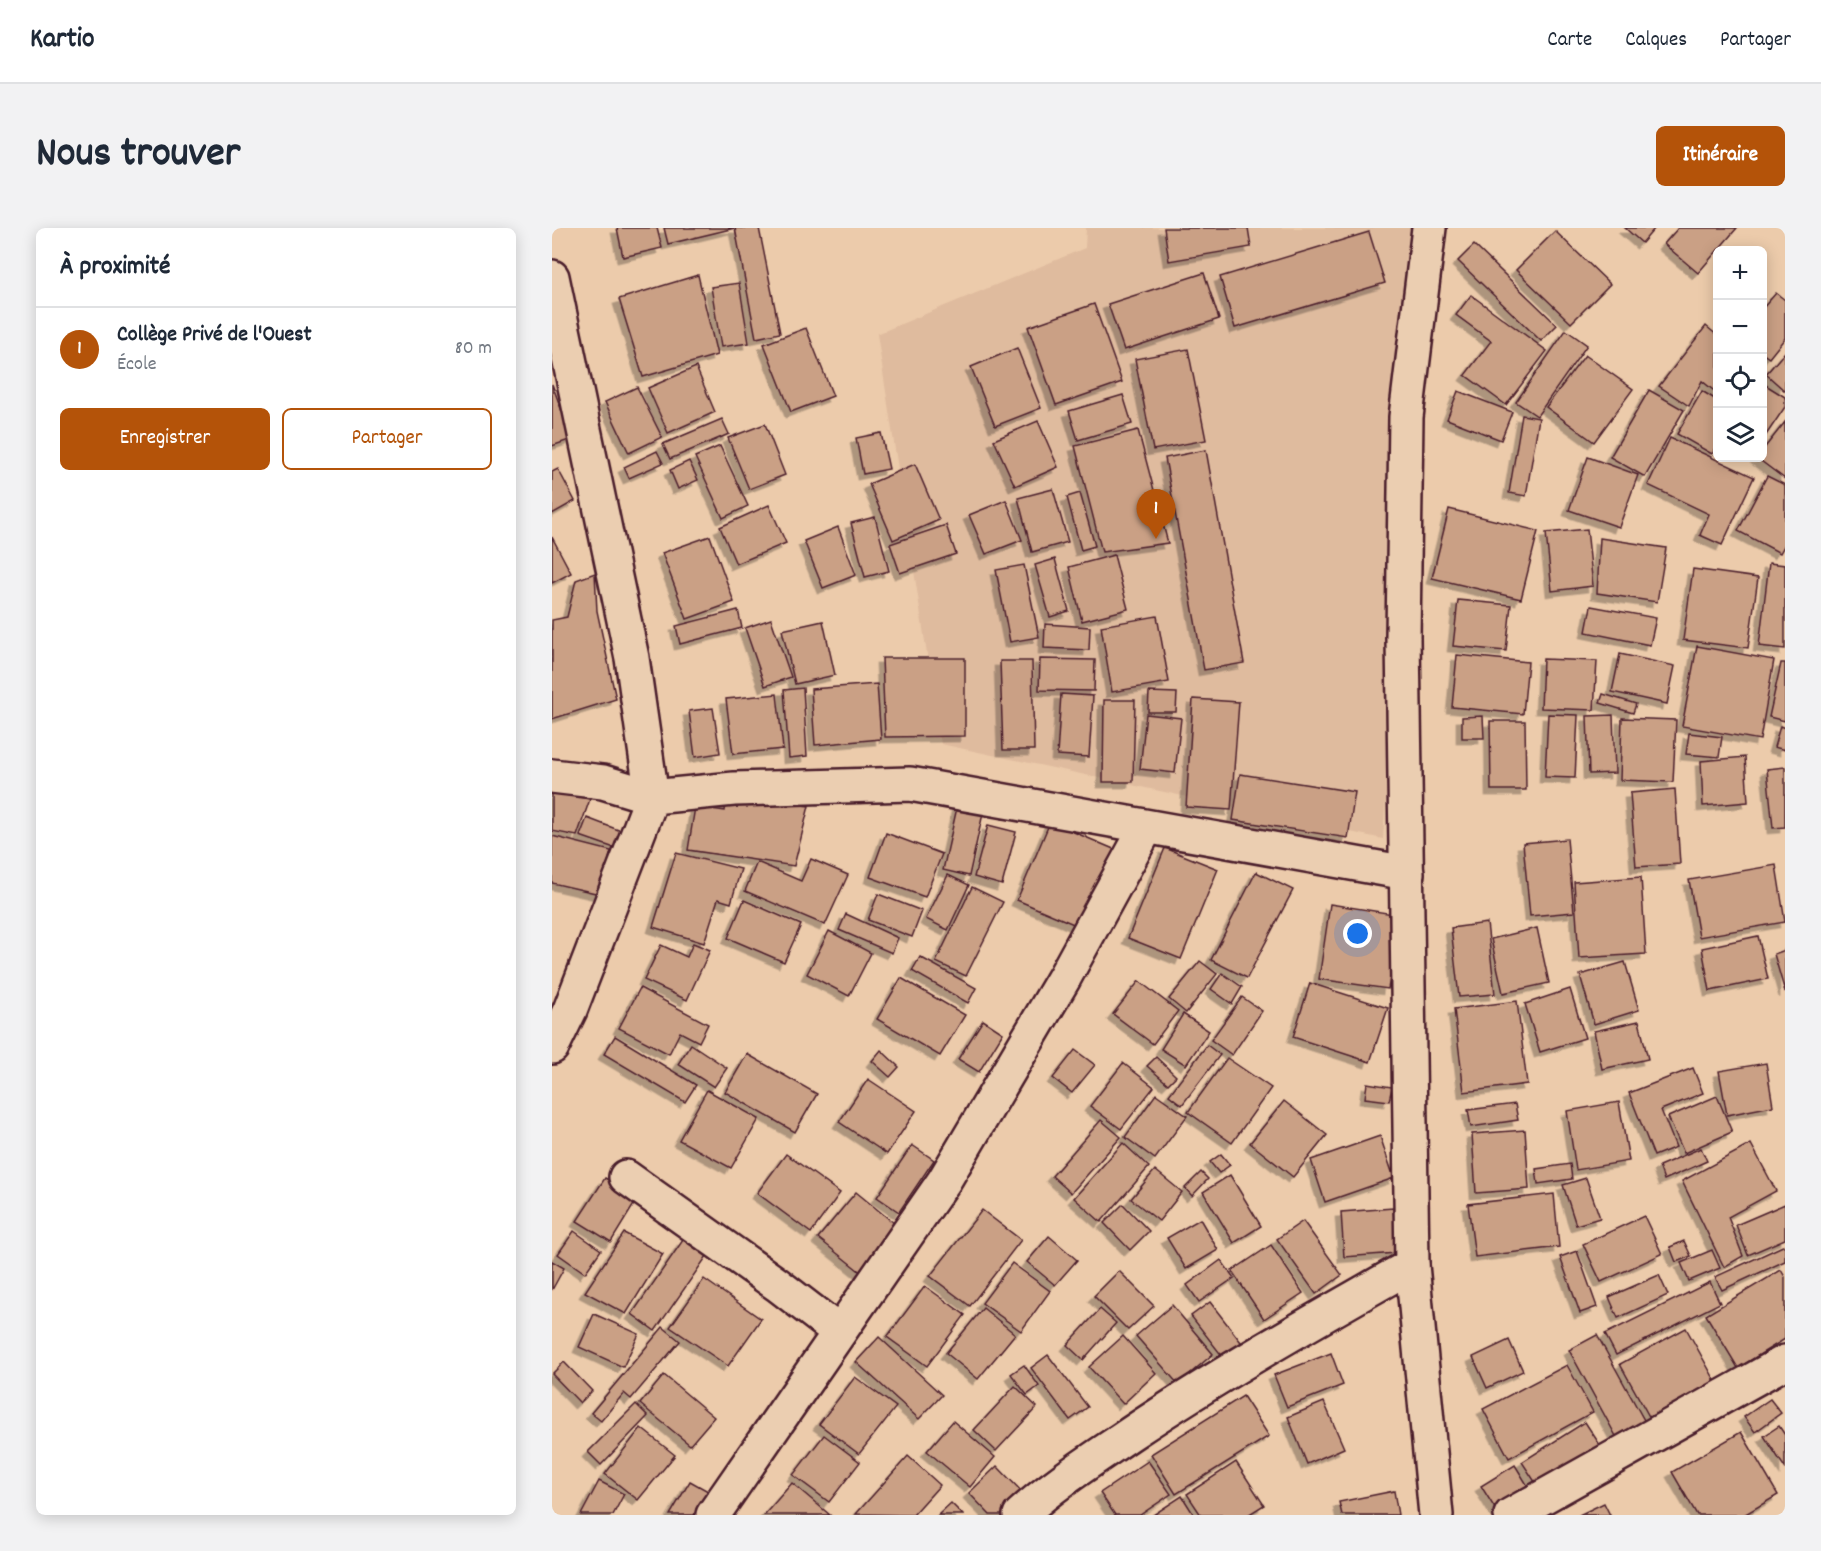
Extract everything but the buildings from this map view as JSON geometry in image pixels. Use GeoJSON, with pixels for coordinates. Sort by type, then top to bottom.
{"type":"FeatureCollection","features":[{"type":"Feature","properties":{"kind":"street"},"geometry":{"type":"LineString","coordinates":[[1429,228],[1406,417],[1403,638],[1412,1265],[1436,1515]]}},
{"type":"Feature","properties":{"kind":"street"},"geometry":{"type":"LineString","coordinates":[[552,277],[632,658],[652,797],[570,1010],[552,1047]]}},
{"type":"Feature","properties":{"kind":"street"},"geometry":{"type":"LineString","coordinates":[[552,776],[603,782],[652,797],[734,789],[910,784],[1407,873]]}},
{"type":"Feature","properties":{"kind":"street"},"geometry":{"type":"LineString","coordinates":[[713,1515],[944,1181],[1064,978],[1146,828]]}},
{"type":"Feature","properties":{"kind":"street"},"geometry":{"type":"LineString","coordinates":[[626,1177],[768,1278],[839,1332]]}},
{"type":"Feature","properties":{"kind":"street"},"geometry":{"type":"LineString","coordinates":[[1020,1515],[1036,1500],[1168,1408],[1263,1350],[1412,1265]]}},
{"type":"Feature","properties":{"kind":"street"},"geometry":{"type":"LineString","coordinates":[[1511,1515],[1785,1362]]}},
{"type":"Feature","properties":{"kind":"shaded area"},"geometry":{"type":"Polygon","coordinates":[[[1086,228],[1425,228],[1383,839],[941,744],[877,334],[1085,248],[1086,228]]]}},
{"type":"Feature","properties":{"kind":"place","name":"Collège Privé de l'Ouest"},"geometry":{"type":"Point","coordinates":[1156,539]}}]}
